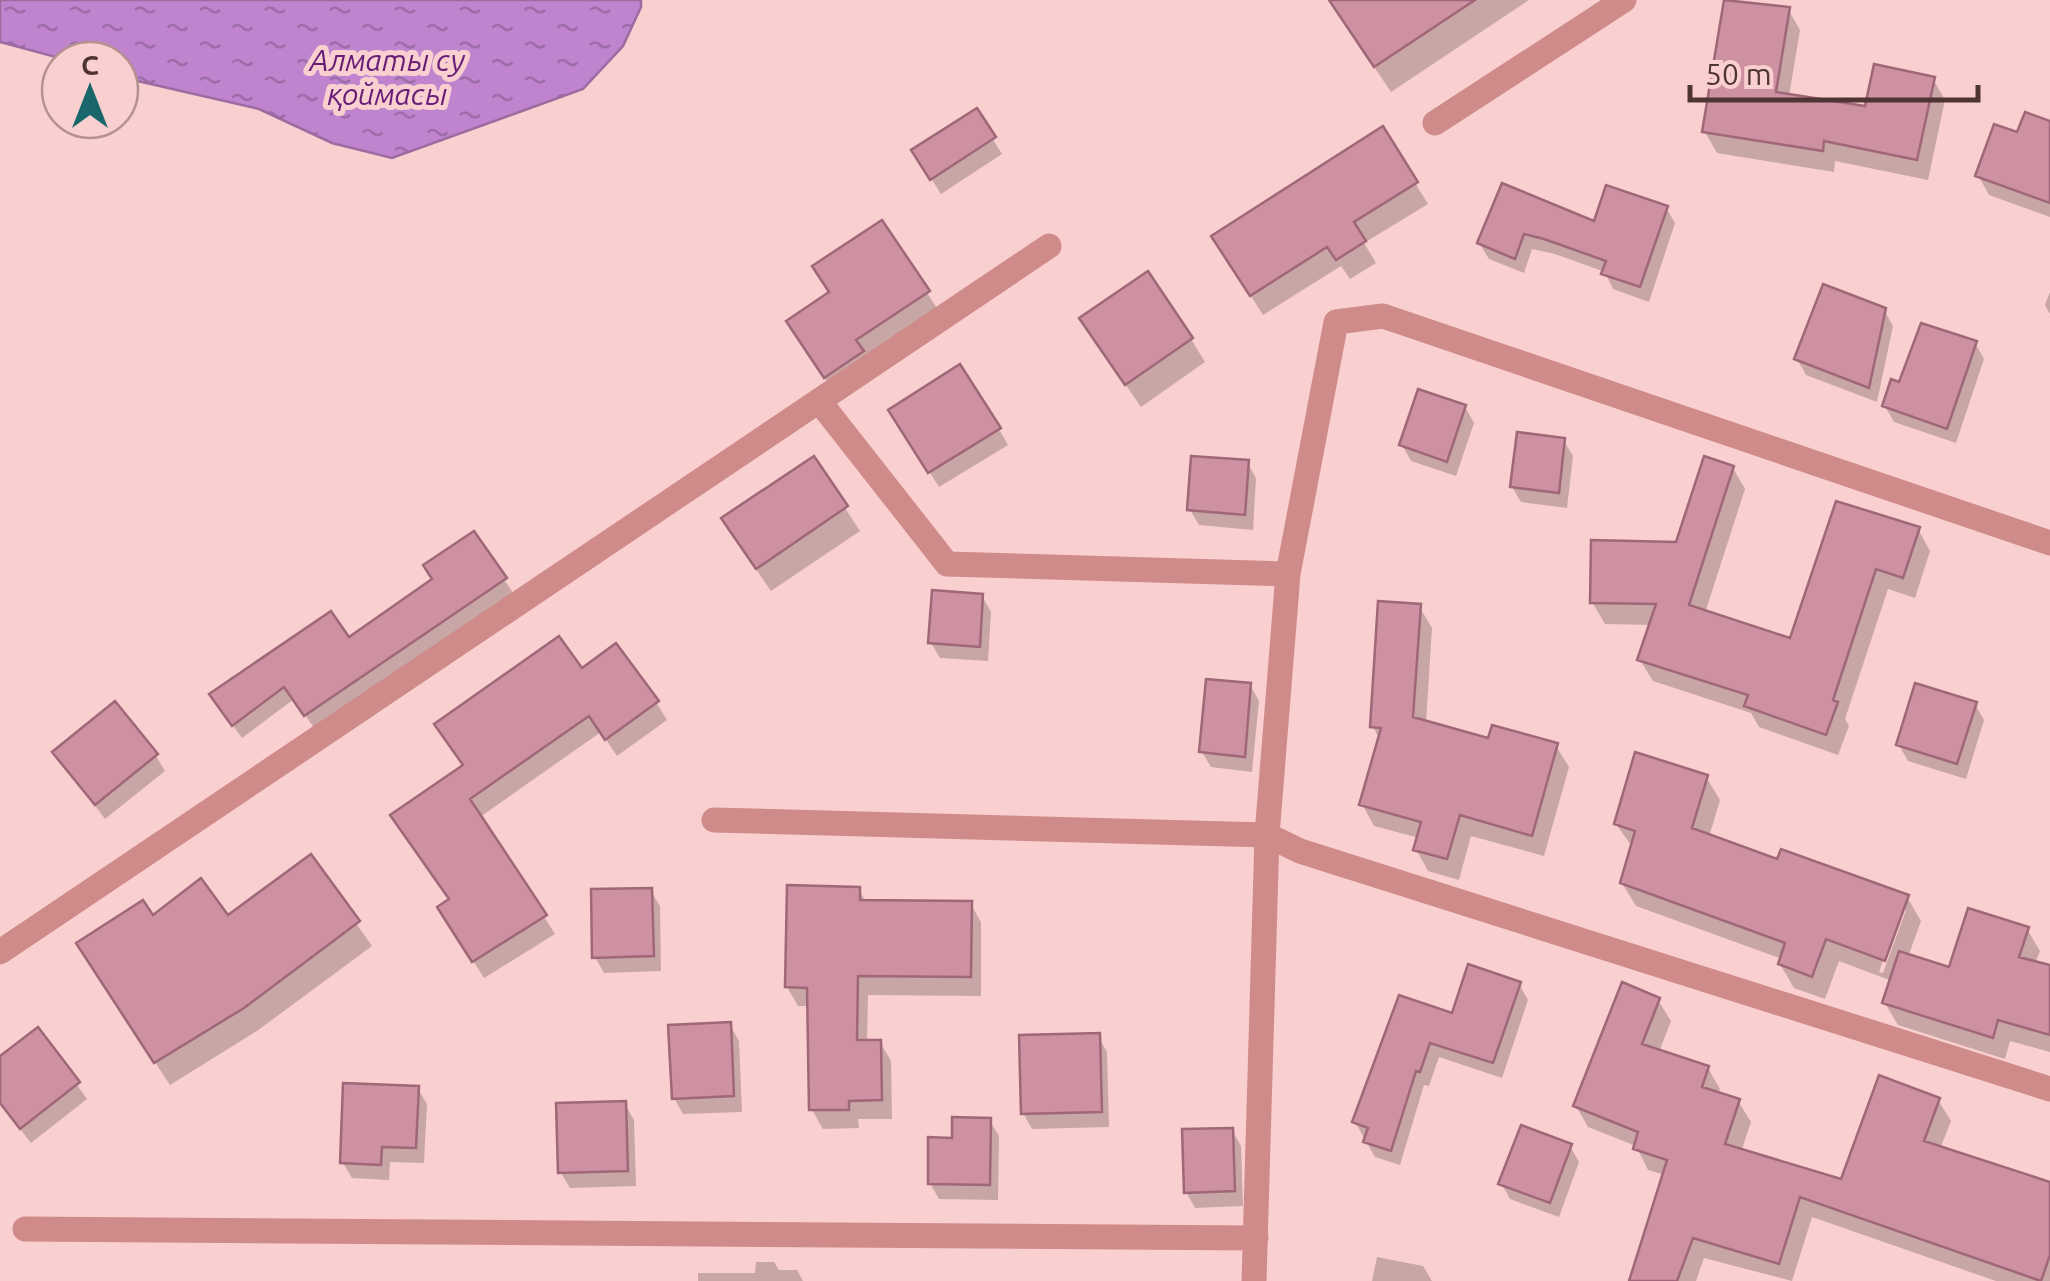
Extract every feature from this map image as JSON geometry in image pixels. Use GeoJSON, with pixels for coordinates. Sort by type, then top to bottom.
{"type":"FeatureCollection","features":[{"type":"Feature","properties":{"kind":"street"},"geometry":{"type":"LineString","coordinates":[[1435,123],[1624,0]]}},
{"type":"Feature","properties":{"kind":"street"},"geometry":{"type":"LineString","coordinates":[[0,952],[1048,246]]}},
{"type":"Feature","properties":{"kind":"street"},"geometry":{"type":"LineString","coordinates":[[1254,1281],[1267,834],[1288,574],[1336,322],[1383,316],[2050,543]]}},
{"type":"Feature","properties":{"kind":"street"},"geometry":{"type":"LineString","coordinates":[[819,400],[947,564],[1288,574]]}},
{"type":"Feature","properties":{"kind":"street"},"geometry":{"type":"LineString","coordinates":[[714,820],[1267,834],[1300,851],[2050,1089]]}},
{"type":"Feature","properties":{"kind":"street"},"geometry":{"type":"LineString","coordinates":[[25,1229],[1256,1238]]}},
{"type":"Feature","properties":{"kind":"water","name":"Алматы су қоймасы"},"geometry":{"type":"Polygon","coordinates":[[[0,0],[641,0],[623,46],[583,89],[392,158],[332,143],[259,109],[140,82],[140,40],[40,40],[40,53],[0,42],[0,0]]]}},
{"type":"Feature","properties":{"kind":"building"},"geometry":{"type":"Polygon","coordinates":[[[1329,0],[1475,0],[1374,67],[1329,0]]]}},
{"type":"Feature","properties":{"kind":"building"},"geometry":{"type":"Polygon","coordinates":[[[1724,0],[1790,7],[1776,92],[1865,106],[1874,64],[1935,77],[1917,160],[1824,141],[1823,151],[1702,132],[1724,0]]]}},
{"type":"Feature","properties":{"kind":"building"},"geometry":{"type":"Polygon","coordinates":[[[977,108],[996,137],[930,180],[911,150],[977,108]]]}},
{"type":"Feature","properties":{"kind":"building"},"geometry":{"type":"Polygon","coordinates":[[[2025,112],[2050,121],[2050,203],[1975,176],[1994,124],[2017,132],[2025,112]]]}},
{"type":"Feature","properties":{"kind":"building"},"geometry":{"type":"Polygon","coordinates":[[[1383,126],[1418,182],[1354,222],[1366,241],[1336,260],[1327,247],[1250,296],[1211,236],[1383,126]]]}},
{"type":"Feature","properties":{"kind":"building"},"geometry":{"type":"Polygon","coordinates":[[[1502,183],[1594,221],[1606,185],[1668,206],[1640,287],[1601,274],[1606,261],[1544,239],[1524,234],[1515,259],[1477,243],[1502,183]]]}},
{"type":"Feature","properties":{"kind":"building"},"geometry":{"type":"Polygon","coordinates":[[[882,220],[930,291],[856,340],[864,351],[824,378],[786,321],[829,292],[812,266],[882,220]]]}},
{"type":"Feature","properties":{"kind":"building"},"geometry":{"type":"Polygon","coordinates":[[[1148,271],[1193,338],[1125,385],[1079,318],[1148,271]]]}},
{"type":"Feature","properties":{"kind":"building"},"geometry":{"type":"Polygon","coordinates":[[[1823,284],[1886,308],[1869,388],[1794,359],[1823,284]]]}},
{"type":"Feature","properties":{"kind":"building"},"geometry":{"type":"Polygon","coordinates":[[[1921,323],[1977,341],[1947,429],[1882,406],[1891,379],[1899,382],[1921,323]]]}},
{"type":"Feature","properties":{"kind":"building"},"geometry":{"type":"Polygon","coordinates":[[[960,364],[1001,428],[928,473],[888,410],[960,364]]]}},
{"type":"Feature","properties":{"kind":"building"},"geometry":{"type":"Polygon","coordinates":[[[1418,389],[1466,405],[1447,462],[1399,445],[1418,389]]]}},
{"type":"Feature","properties":{"kind":"building"},"geometry":{"type":"Polygon","coordinates":[[[1517,432],[1565,438],[1559,493],[1510,487],[1517,432]]]}},
{"type":"Feature","properties":{"kind":"building"},"geometry":{"type":"Polygon","coordinates":[[[814,456],[848,506],[756,569],[721,518],[814,456]]]}},
{"type":"Feature","properties":{"kind":"building"},"geometry":{"type":"Polygon","coordinates":[[[1191,456],[1249,460],[1245,515],[1187,510],[1191,456]]]}},
{"type":"Feature","properties":{"kind":"building"},"geometry":{"type":"Polygon","coordinates":[[[1704,456],[1734,466],[1689,605],[1790,638],[1836,501],[1920,527],[1903,578],[1876,569],[1833,700],[1838,702],[1826,735],[1744,706],[1748,695],[1637,660],[1656,604],[1590,603],[1591,540],[1676,542],[1704,456]]]}},
{"type":"Feature","properties":{"kind":"building"},"geometry":{"type":"Polygon","coordinates":[[[474,531],[507,578],[304,716],[284,687],[232,726],[209,694],[331,611],[349,637],[432,579],[423,565],[474,531]]]}},
{"type":"Feature","properties":{"kind":"building"},"geometry":{"type":"Polygon","coordinates":[[[932,590],[983,594],[980,647],[928,643],[932,590]]]}},
{"type":"Feature","properties":{"kind":"building"},"geometry":{"type":"Polygon","coordinates":[[[1378,601],[1421,604],[1413,717],[1488,738],[1492,725],[1558,743],[1532,836],[1460,815],[1447,859],[1413,850],[1421,822],[1359,805],[1381,728],[1370,727],[1378,601]]]}},
{"type":"Feature","properties":{"kind":"building"},"geometry":{"type":"Polygon","coordinates":[[[559,636],[582,668],[616,643],[659,701],[605,740],[589,716],[470,799],[547,915],[472,962],[437,907],[449,899],[390,815],[463,765],[434,724],[559,636]]]}},
{"type":"Feature","properties":{"kind":"building"},"geometry":{"type":"Polygon","coordinates":[[[1206,679],[1251,683],[1245,757],[1199,752],[1206,679]]]}},
{"type":"Feature","properties":{"kind":"building"},"geometry":{"type":"Polygon","coordinates":[[[1915,683],[1977,702],[1957,764],[1896,745],[1915,683]]]}},
{"type":"Feature","properties":{"kind":"building"},"geometry":{"type":"Polygon","coordinates":[[[115,701],[158,754],[95,805],[52,752],[115,701]]]}},
{"type":"Feature","properties":{"kind":"building"},"geometry":{"type":"Polygon","coordinates":[[[1635,752],[1708,775],[1692,828],[1777,859],[1781,849],[1909,895],[1885,961],[1826,939],[1812,977],[1778,964],[1785,943],[1620,883],[1635,831],[1614,824],[1635,752]]]}},
{"type":"Feature","properties":{"kind":"building"},"geometry":{"type":"Polygon","coordinates":[[[311,854],[360,921],[244,1008],[154,1063],[76,943],[143,900],[153,915],[201,878],[228,915],[311,854]]]}},
{"type":"Feature","properties":{"kind":"building"},"geometry":{"type":"Polygon","coordinates":[[[787,885],[860,887],[860,900],[972,901],[971,977],[858,976],[857,1040],[881,1040],[882,1100],[849,1101],[849,1110],[809,1110],[807,988],[785,987],[787,885]]]}},
{"type":"Feature","properties":{"kind":"building"},"geometry":{"type":"Polygon","coordinates":[[[652,888],[654,956],[592,958],[591,889],[652,888]]]}},
{"type":"Feature","properties":{"kind":"building"},"geometry":{"type":"Polygon","coordinates":[[[1968,908],[2029,927],[2019,957],[2050,965],[2050,1035],[1998,1020],[1993,1038],[1882,1003],[1899,951],[1949,967],[1968,908]]]}},
{"type":"Feature","properties":{"kind":"building"},"geometry":{"type":"Polygon","coordinates":[[[1468,964],[1521,982],[1493,1063],[1430,1043],[1420,1072],[1416,1071],[1391,1151],[1363,1142],[1368,1128],[1352,1122],[1399,995],[1452,1013],[1468,964]]]}},
{"type":"Feature","properties":{"kind":"building"},"geometry":{"type":"Polygon","coordinates":[[[1622,982],[1660,998],[1642,1044],[1709,1066],[1702,1087],[1740,1099],[1725,1144],[1841,1179],[1879,1075],[1940,1098],[1924,1141],[2050,1182],[2050,1255],[2041,1281],[1800,1197],[1779,1264],[1693,1238],[1677,1281],[1629,1281],[1667,1160],[1633,1149],[1638,1132],[1573,1106],[1622,982]]]}},
{"type":"Feature","properties":{"kind":"building"},"geometry":{"type":"Polygon","coordinates":[[[731,1022],[734,1096],[672,1099],[668,1025],[731,1022]]]}},
{"type":"Feature","properties":{"kind":"building"},"geometry":{"type":"Polygon","coordinates":[[[38,1027],[80,1082],[20,1129],[0,1103],[0,1056],[38,1027]]]}},
{"type":"Feature","properties":{"kind":"building"},"geometry":{"type":"Polygon","coordinates":[[[1100,1033],[1102,1112],[1021,1114],[1019,1035],[1100,1033]]]}},
{"type":"Feature","properties":{"kind":"building"},"geometry":{"type":"Polygon","coordinates":[[[343,1083],[419,1086],[416,1148],[382,1147],[381,1165],[340,1163],[343,1083]]]}},
{"type":"Feature","properties":{"kind":"building"},"geometry":{"type":"Polygon","coordinates":[[[626,1101],[628,1171],[558,1173],[556,1103],[626,1101]]]}},
{"type":"Feature","properties":{"kind":"building"},"geometry":{"type":"Polygon","coordinates":[[[952,1117],[991,1118],[990,1185],[928,1184],[928,1137],[952,1138],[952,1117]]]}},
{"type":"Feature","properties":{"kind":"building"},"geometry":{"type":"Polygon","coordinates":[[[1521,1125],[1572,1144],[1550,1203],[1498,1184],[1521,1125]]]}},
{"type":"Feature","properties":{"kind":"building"},"geometry":{"type":"Polygon","coordinates":[[[1233,1128],[1235,1191],[1184,1193],[1182,1129],[1233,1128]]]}}]}
